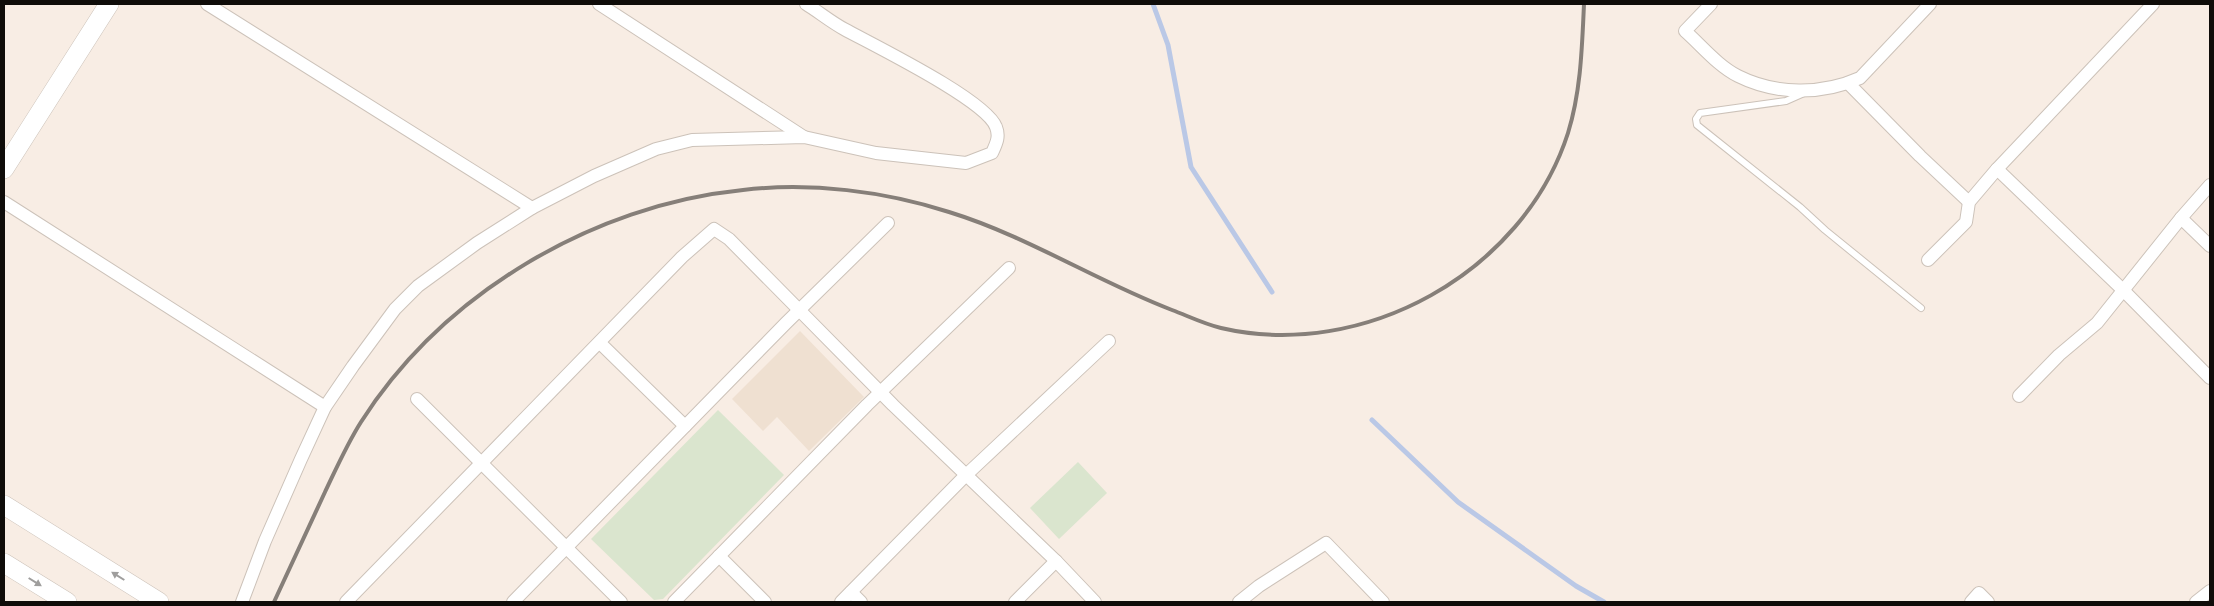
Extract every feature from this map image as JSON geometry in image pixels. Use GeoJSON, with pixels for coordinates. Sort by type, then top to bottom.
{"type":"FeatureCollection","features":[{"type":"Feature","properties":{"kind":"street"},"geometry":{"type":"LineString","coordinates":[[4,168],[109,4]]}},
{"type":"Feature","properties":{"kind":"street"},"geometry":{"type":"LineString","coordinates":[[207,4],[532,208]]}},
{"type":"Feature","properties":{"kind":"street"},"geometry":{"type":"LineString","coordinates":[[600,4],[804,137]]}},
{"type":"Feature","properties":{"kind":"street"},"geometry":{"type":"LineString","coordinates":[[242,602],[265,541],[325,407],[396,308],[418,286],[477,243],[532,208],[594,176],[656,149],[692,140],[804,137],[876,153],[966,163],[992,153],[998,140],[997,128],[990,117],[972,102],[884,50],[842,28],[806,4]]}},
{"type":"Feature","properties":{"kind":"street"},"geometry":{"type":"LineString","coordinates":[[1711,4],[1685,31],[1723,66],[1738,76],[1760,84],[1784,90],[1809,91],[1848,83],[1860,78],[1930,4]]}},
{"type":"Feature","properties":{"kind":"street"},"geometry":{"type":"LineString","coordinates":[[1928,260],[1966,222],[1969,202],[1997,169],[2152,4]]}},
{"type":"Feature","properties":{"kind":"street"},"geometry":{"type":"LineString","coordinates":[[1848,83],[1920,156],[1969,202]]}},
{"type":"Feature","properties":{"kind":"street"},"geometry":{"type":"LineString","coordinates":[[1997,169],[2124,291],[2210,378]]}},
{"type":"Feature","properties":{"kind":"street"},"geometry":{"type":"LineString","coordinates":[[2019,396],[2058,355],[2097,323],[2180,218],[2210,185]]}},
{"type":"Feature","properties":{"kind":"street"},"geometry":{"type":"LineString","coordinates":[[4,202],[325,407]]}},
{"type":"Feature","properties":{"kind":"street"},"geometry":{"type":"LineString","coordinates":[[2180,218],[2210,246]]}},
{"type":"Feature","properties":{"kind":"street"},"geometry":{"type":"LineString","coordinates":[[513,602],[568,548],[799,309],[888,223]]}},
{"type":"Feature","properties":{"kind":"street"},"geometry":{"type":"LineString","coordinates":[[346,602],[682,257],[714,229],[729,239],[880,392],[965,476],[1056,561],[1095,602]]}},
{"type":"Feature","properties":{"kind":"street"},"geometry":{"type":"LineString","coordinates":[[674,602],[880,392],[1009,268]]}},
{"type":"Feature","properties":{"kind":"street"},"geometry":{"type":"LineString","coordinates":[[840,602],[965,476],[1109,341]]}},
{"type":"Feature","properties":{"kind":"street"},"geometry":{"type":"LineString","coordinates":[[600,343],[685,426]]}},
{"type":"Feature","properties":{"kind":"street"},"geometry":{"type":"LineString","coordinates":[[417,399],[622,602]]}},
{"type":"Feature","properties":{"kind":"street"},"geometry":{"type":"LineString","coordinates":[[4,505],[159,602]]}},
{"type":"Feature","properties":{"kind":"street"},"geometry":{"type":"LineString","coordinates":[[1239,602],[1259,586],[1326,543],[1383,602]]}},
{"type":"Feature","properties":{"kind":"street"},"geometry":{"type":"LineString","coordinates":[[719,556],[765,602]]}},
{"type":"Feature","properties":{"kind":"street"},"geometry":{"type":"LineString","coordinates":[[1015,602],[1056,561]]}},
{"type":"Feature","properties":{"kind":"street"},"geometry":{"type":"LineString","coordinates":[[4,563],[67,602]]}},
{"type":"Feature","properties":{"kind":"street"},"geometry":{"type":"LineString","coordinates":[[2196,602],[2210,591]]}},
{"type":"Feature","properties":{"kind":"street"},"geometry":{"type":"LineString","coordinates":[[851,592],[861,602]]}},
{"type":"Feature","properties":{"kind":"street"},"geometry":{"type":"LineString","coordinates":[[1971,602],[1979,593],[1988,602]]}},
{"type":"Feature","properties":{"kind":"lane"},"geometry":{"type":"LineString","coordinates":[[1809,91],[1786,101],[1700,113],[1696,118],[1697,125],[1800,207],[1825,230],[1921,308]]}},
{"type":"Feature","properties":{"kind":"shaded area"},"geometry":{"type":"Polygon","coordinates":[[[800,331],[864,397],[809,451],[777,417],[763,431],[732,399],[800,331]]]}},
{"type":"Feature","properties":{"kind":"green space"},"geometry":{"type":"Polygon","coordinates":[[[718,410],[784,475],[663,599],[654,600],[591,539],[718,410]]]}},
{"type":"Feature","properties":{"kind":"green space"},"geometry":{"type":"Polygon","coordinates":[[[1078,462],[1107,493],[1059,539],[1030,508],[1078,462]]]}},
{"type":"Feature","properties":{"kind":"waterway"},"geometry":{"type":"LineString","coordinates":[[1153,4],[1168,45],[1191,167],[1272,292]]}},
{"type":"Feature","properties":{"kind":"waterway"},"geometry":{"type":"LineString","coordinates":[[1372,420],[1458,502],[1576,586],[1604,602]]}},
{"type":"Feature","properties":{"kind":"railway"},"geometry":{"type":"LineString","coordinates":[[274,602],[351,439],[361,422],[395,376],[434,334],[478,296],[526,264],[577,236],[631,215],[687,199],[768,188],[794,187],[847,190],[924,205],[978,222],[1006,233],[1116,286],[1196,320],[1221,328],[1275,335],[1329,331],[1381,318],[1431,295],[1476,265],[1515,227],[1546,183],[1568,133],[1578,85],[1584,4]]}}]}
